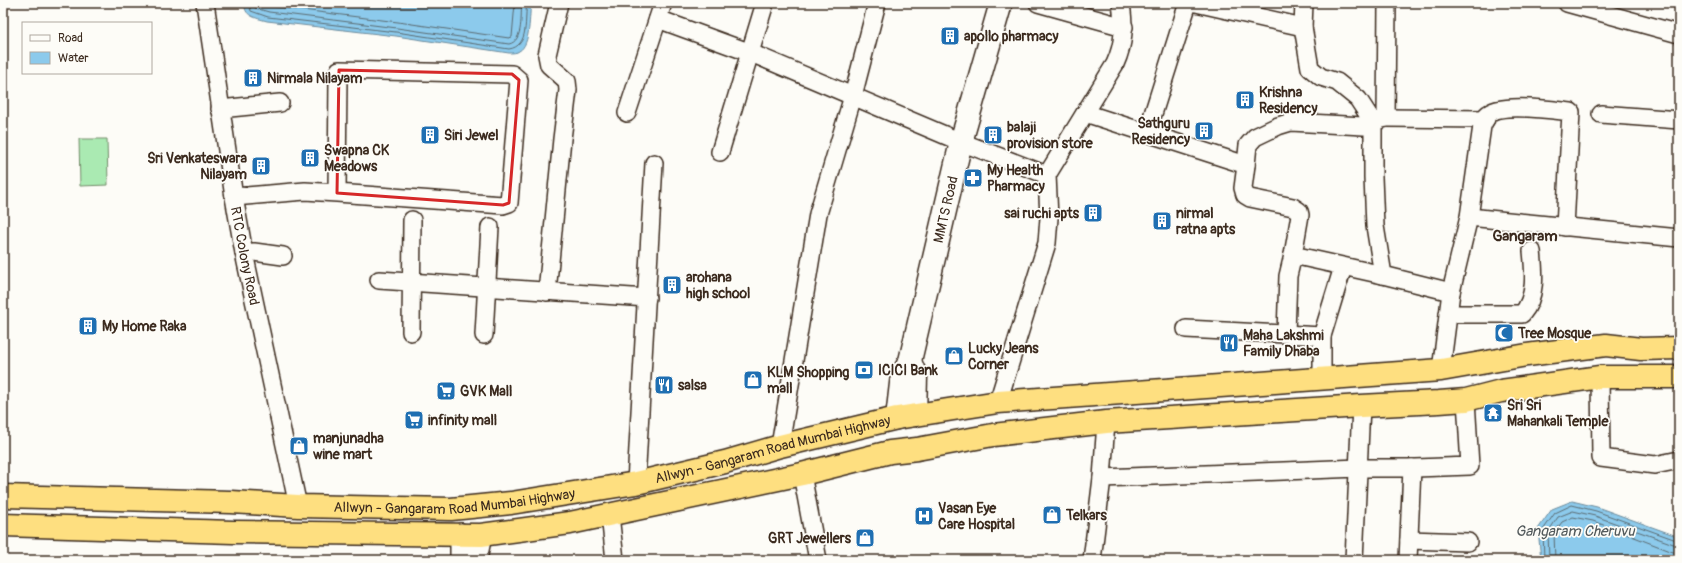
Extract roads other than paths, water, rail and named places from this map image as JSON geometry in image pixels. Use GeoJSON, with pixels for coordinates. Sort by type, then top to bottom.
{"type":"FeatureCollection","features":[{"type":"Feature","properties":{"kind":"highway","name":"Allwyn - Gangaram Road Mumbai Highway"},"geometry":{"type":"LineString","coordinates":[[3,496],[231,502],[298,506],[451,509],[511,503],[636,483],[725,462],[780,446],[906,416],[998,402],[1119,392],[1441,370],[1527,355],[1599,346],[1641,349],[1678,343]]}},
{"type":"Feature","properties":{"kind":"highway","name":"Allwyn - Gangaram Road Mumbai Highway"},"geometry":{"type":"LineString","coordinates":[[3,525],[315,534],[471,535],[570,523],[802,474],[890,452],[917,449],[993,435],[1106,422],[1466,400],[1501,391],[1600,377],[1679,376]]}},
{"type":"Feature","properties":{"kind":"highway"},"geometry":{"type":"LineString","coordinates":[[690,470],[697,497]]}},
{"type":"Feature","properties":{"kind":"highway"},"geometry":{"type":"LineString","coordinates":[[666,475],[672,502]]}},
{"type":"Feature","properties":{"kind":"main road","name":"MMTS Road"},"geometry":{"type":"LineString","coordinates":[[906,416],[902,375],[910,361],[961,142],[1001,3]]}},
{"type":"Feature","properties":{"kind":"street","name":"RTC Colony Road"},"geometry":{"type":"LineString","coordinates":[[205,3],[220,109],[244,253],[298,506]]}},
{"type":"Feature","properties":{"kind":"street"},"geometry":{"type":"LineString","coordinates":[[547,292],[568,90],[567,81],[549,65],[547,55],[560,3]]}},
{"type":"Feature","properties":{"kind":"street"},"geometry":{"type":"LineString","coordinates":[[627,113],[663,3]]}},
{"type":"Feature","properties":{"kind":"street"},"geometry":{"type":"LineString","coordinates":[[720,152],[764,3]]}},
{"type":"Feature","properties":{"kind":"street"},"geometry":{"type":"LineString","coordinates":[[780,446],[818,214],[853,96],[877,3]]}},
{"type":"Feature","properties":{"kind":"street"},"geometry":{"type":"LineString","coordinates":[[1038,3],[1124,27]]}},
{"type":"Feature","properties":{"kind":"street"},"geometry":{"type":"LineString","coordinates":[[998,402],[1047,243],[1049,218],[1047,175],[1115,64],[1120,51],[1124,27],[1121,3]]}},
{"type":"Feature","properties":{"kind":"street"},"geometry":{"type":"LineString","coordinates":[[1147,133],[1188,3]]}},
{"type":"Feature","properties":{"kind":"street"},"geometry":{"type":"LineString","coordinates":[[1196,3],[1303,27]]}},
{"type":"Feature","properties":{"kind":"street"},"geometry":{"type":"LineString","coordinates":[[1304,3],[1303,27],[1310,68],[1322,77],[1337,82],[1380,120]]}},
{"type":"Feature","properties":{"kind":"street"},"geometry":{"type":"LineString","coordinates":[[1383,275],[1375,226],[1387,3]]}},
{"type":"Feature","properties":{"kind":"street"},"geometry":{"type":"LineString","coordinates":[[1567,3],[1587,6],[1679,34]]}},
{"type":"Feature","properties":{"kind":"street"},"geometry":{"type":"LineString","coordinates":[[658,20],[750,53],[961,142],[1047,175]]}},
{"type":"Feature","properties":{"kind":"street"},"geometry":{"type":"LineString","coordinates":[[234,197],[305,191],[503,205],[509,203],[519,80],[512,74],[339,70],[337,193]]}},
{"type":"Feature","properties":{"kind":"street"},"geometry":{"type":"LineString","coordinates":[[220,109],[280,103]]}},
{"type":"Feature","properties":{"kind":"street"},"geometry":{"type":"LineString","coordinates":[[1441,370],[1451,292],[1469,217],[1482,126],[1487,115],[1498,109],[1510,107],[1571,112],[1565,227]]}},
{"type":"Feature","properties":{"kind":"street"},"geometry":{"type":"LineString","coordinates":[[1085,113],[1246,165]]}},
{"type":"Feature","properties":{"kind":"street"},"geometry":{"type":"LineString","coordinates":[[1601,114],[1679,120]]}},
{"type":"Feature","properties":{"kind":"street"},"geometry":{"type":"LineString","coordinates":[[1286,333],[1288,276],[1300,215],[1299,211],[1293,207],[1250,198],[1245,195],[1243,188],[1248,145],[1255,137],[1278,126],[1291,122],[1363,126],[1380,120],[1486,119]]}},
{"type":"Feature","properties":{"kind":"street"},"geometry":{"type":"LineString","coordinates":[[636,483],[654,163]]}},
{"type":"Feature","properties":{"kind":"street"},"geometry":{"type":"LineString","coordinates":[[1469,217],[1679,238]]}},
{"type":"Feature","properties":{"kind":"street"},"geometry":{"type":"LineString","coordinates":[[411,332],[412,220]]}},
{"type":"Feature","properties":{"kind":"street"},"geometry":{"type":"LineString","coordinates":[[484,336],[490,227]]}},
{"type":"Feature","properties":{"kind":"street"},"geometry":{"type":"LineString","coordinates":[[1448,314],[1522,314],[1528,307],[1533,285],[1532,251]]}},
{"type":"Feature","properties":{"kind":"street"},"geometry":{"type":"LineString","coordinates":[[244,253],[254,252],[283,256]]}},
{"type":"Feature","properties":{"kind":"street"},"geometry":{"type":"LineString","coordinates":[[1293,255],[1451,292]]}},
{"type":"Feature","properties":{"kind":"street"},"geometry":{"type":"LineString","coordinates":[[1322,379],[1322,336],[1343,267]]}},
{"type":"Feature","properties":{"kind":"street"},"geometry":{"type":"LineString","coordinates":[[379,280],[646,298]]}},
{"type":"Feature","properties":{"kind":"street"},"geometry":{"type":"LineString","coordinates":[[1186,329],[1322,336]]}},
{"type":"Feature","properties":{"kind":"street"},"geometry":{"type":"LineString","coordinates":[[1600,377],[1601,458],[1655,465],[1679,460]]}},
{"type":"Feature","properties":{"kind":"street"},"geometry":{"type":"LineString","coordinates":[[1102,478],[1358,468],[1470,466],[1466,400]]}},
{"type":"Feature","properties":{"kind":"street"},"geometry":{"type":"LineString","coordinates":[[1354,560],[1361,406]]}},
{"type":"Feature","properties":{"kind":"street"},"geometry":{"type":"LineString","coordinates":[[1092,560],[1102,478],[1106,422]]}},
{"type":"Feature","properties":{"kind":"street"},"geometry":{"type":"LineString","coordinates":[[1408,560],[1412,468]]}},
{"type":"Feature","properties":{"kind":"street"},"geometry":{"type":"LineString","coordinates":[[802,474],[818,560]]}},
{"type":"Feature","properties":{"kind":"street"},"geometry":{"type":"LineString","coordinates":[[610,515],[615,560]]}},
{"type":"Feature","properties":{"kind":"street"},"geometry":{"type":"LineString","coordinates":[[461,560],[471,535]]}},
{"type":"Feature","properties":{"kind":"street"},"geometry":{"type":"LineString","coordinates":[[471,535],[476,560]]}},
{"type":"Feature","properties":{"kind":"street"},"geometry":{"type":"LineString","coordinates":[[1409,540],[1468,542]]}},
{"type":"Feature","properties":{"kind":"water"},"geometry":{"type":"Polygon","coordinates":[[[245,3],[531,3],[529,29],[526,43],[518,52],[509,53],[396,36],[267,21],[248,14],[245,3]]]}},
{"type":"Feature","properties":{"kind":"water","name":"Gangaram Cheruvu"},"geometry":{"type":"Polygon","coordinates":[[[1572,501],[1597,507],[1674,535],[1679,538],[1679,560],[1541,560],[1538,529],[1552,509],[1572,501]]]}},
{"type":"Feature","properties":{"kind":"place","name":"apollo pharmacy"},"geometry":{"type":"Point","coordinates":[950,36]}},
{"type":"Feature","properties":{"kind":"place","name":"Nirmala Nilayam"},"geometry":{"type":"Point","coordinates":[253,78]}},
{"type":"Feature","properties":{"kind":"place","name":"Krishna Residency"},"geometry":{"type":"Point","coordinates":[1245,100]}},
{"type":"Feature","properties":{"kind":"place","name":"Sathguru Residency"},"geometry":{"type":"Point","coordinates":[1204,131]}},
{"type":"Feature","properties":{"kind":"place","name":"Siri Jewel"},"geometry":{"type":"Point","coordinates":[430,135]}},
{"type":"Feature","properties":{"kind":"place","name":"balaji provision store"},"geometry":{"type":"Point","coordinates":[993,135]}},
{"type":"Feature","properties":{"kind":"place","name":"Swapna CK Meadows"},"geometry":{"type":"Point","coordinates":[310,158]}},
{"type":"Feature","properties":{"kind":"place","name":"Sri Venkateswara Nilayam"},"geometry":{"type":"Point","coordinates":[261,166]}},
{"type":"Feature","properties":{"kind":"place","name":"My Health Pharmacy"},"geometry":{"type":"Point","coordinates":[973,178]}},
{"type":"Feature","properties":{"kind":"place","name":"sai ruchi apts"},"geometry":{"type":"Point","coordinates":[1093,213]}},
{"type":"Feature","properties":{"kind":"place","name":"nirmal ratna apts"},"geometry":{"type":"Point","coordinates":[1162,221]}},
{"type":"Feature","properties":{"kind":"place","name":"arohana high school"},"geometry":{"type":"Point","coordinates":[672,285]}},
{"type":"Feature","properties":{"kind":"place","name":"My Home Raka"},"geometry":{"type":"Point","coordinates":[88,326]}},
{"type":"Feature","properties":{"kind":"place","name":"Tree Mosque"},"geometry":{"type":"Point","coordinates":[1504,333]}},
{"type":"Feature","properties":{"kind":"place","name":"Maha Lakshmi Family Dhaba"},"geometry":{"type":"Point","coordinates":[1229,343]}},
{"type":"Feature","properties":{"kind":"place","name":"Lucky Jeans Corner"},"geometry":{"type":"Point","coordinates":[954,356]}},
{"type":"Feature","properties":{"kind":"place","name":"ICICI Bank"},"geometry":{"type":"Point","coordinates":[864,370]}},
{"type":"Feature","properties":{"kind":"place","name":"KLM Shopping mall"},"geometry":{"type":"Point","coordinates":[753,380]}},
{"type":"Feature","properties":{"kind":"place","name":"salsa"},"geometry":{"type":"Point","coordinates":[664,385]}},
{"type":"Feature","properties":{"kind":"place","name":"GVK Mall"},"geometry":{"type":"Point","coordinates":[446,391]}},
{"type":"Feature","properties":{"kind":"place","name":"Sri Sri Mahankali Temple"},"geometry":{"type":"Point","coordinates":[1493,413]}},
{"type":"Feature","properties":{"kind":"place","name":"infinity mall"},"geometry":{"type":"Point","coordinates":[414,420]}},
{"type":"Feature","properties":{"kind":"place","name":"manjunadha wine mart"},"geometry":{"type":"Point","coordinates":[299,446]}},
{"type":"Feature","properties":{"kind":"place","name":"Telkars"},"geometry":{"type":"Point","coordinates":[1052,515]}},
{"type":"Feature","properties":{"kind":"place","name":"Vasan Eye Care Hospital"},"geometry":{"type":"Point","coordinates":[924,516]}},
{"type":"Feature","properties":{"kind":"place","name":"GRT Jewellers"},"geometry":{"type":"Point","coordinates":[865,538]}},
{"type":"Feature","properties":{"kind":"district","name":"Gangaram"},"geometry":{"type":"Point","coordinates":[1525,236]}}]}
